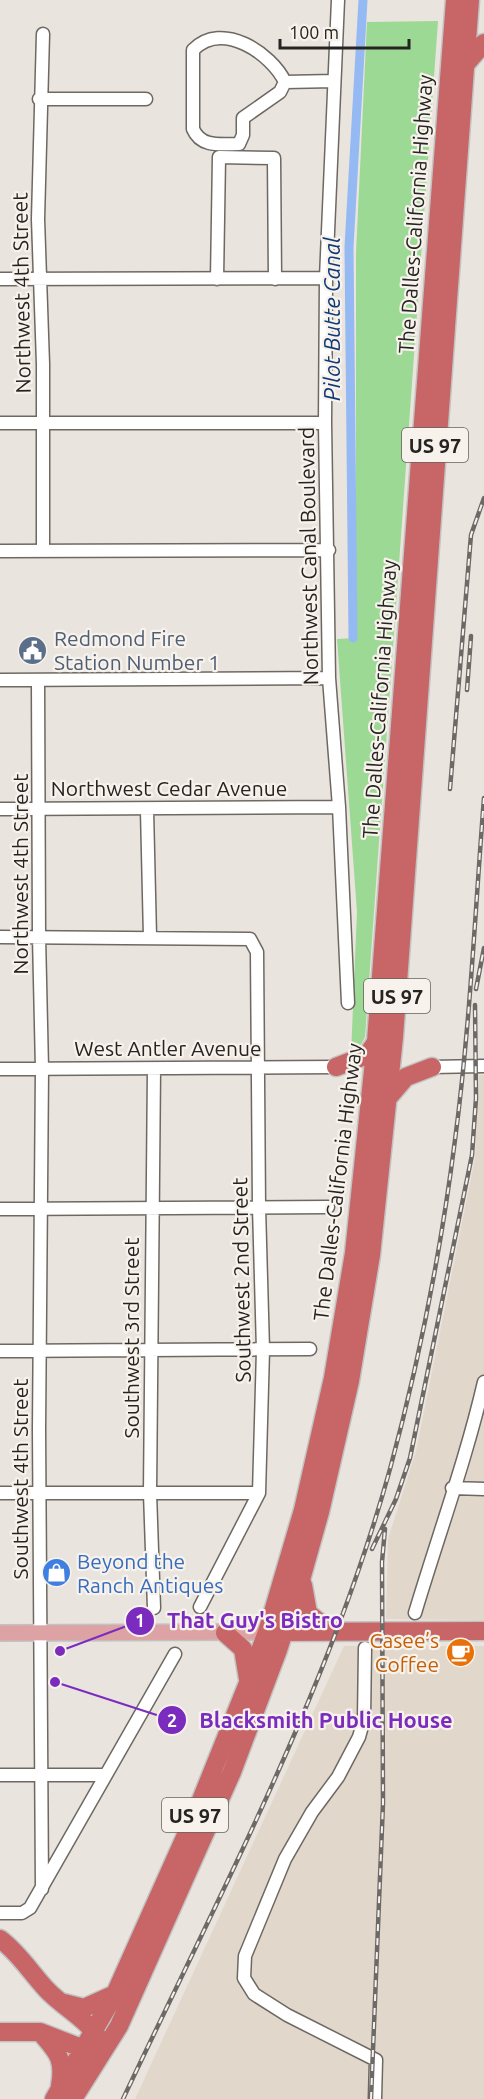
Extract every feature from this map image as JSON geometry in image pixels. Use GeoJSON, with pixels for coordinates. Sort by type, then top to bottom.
{"type":"FeatureCollection","features":[{"type":"Feature","properties":{"kind":"highway","name":"The Dalles-California Highway"},"geometry":{"type":"LineString","coordinates":[[385,1039],[455,0]]}},
{"type":"Feature","properties":{"kind":"highway","name":"The Dalles-California Highway"},"geometry":{"type":"LineString","coordinates":[[62,2097],[84,2049],[115,1994],[195,1815],[249,1683],[302,1576],[336,1447],[354,1358],[371,1255],[380,1095],[470,0]]}},
{"type":"Feature","properties":{"kind":"highway"},"geometry":{"type":"LineString","coordinates":[[476,0],[480,17],[484,21]]}},
{"type":"Feature","properties":{"kind":"highway"},"geometry":{"type":"LineString","coordinates":[[464,66],[484,43]]}},
{"type":"Feature","properties":{"kind":"highway"},"geometry":{"type":"LineString","coordinates":[[336,1067],[367,1055],[385,1039],[408,1059],[432,1067]]}},
{"type":"Feature","properties":{"kind":"highway"},"geometry":{"type":"LineString","coordinates":[[336,1067],[358,1073],[380,1095],[406,1077],[432,1067]]}},
{"type":"Feature","properties":{"kind":"highway","name":"The Dalles-California Highway"},"geometry":{"type":"LineString","coordinates":[[62,2097],[105,2048],[119,2026],[232,1772],[275,1632],[333,1378],[380,1095]]}},
{"type":"Feature","properties":{"kind":"highway"},"geometry":{"type":"LineString","coordinates":[[302,1576],[308,1613],[334,1632]]}},
{"type":"Feature","properties":{"kind":"highway"},"geometry":{"type":"LineString","coordinates":[[275,1632],[484,1631]]}},
{"type":"Feature","properties":{"kind":"highway"},"geometry":{"type":"LineString","coordinates":[[225,1633],[243,1649],[249,1683]]}},
{"type":"Feature","properties":{"kind":"highway"},"geometry":{"type":"LineString","coordinates":[[0,1939],[12,1948],[57,2000],[95,2031],[105,2048],[84,2049],[40,2032],[0,2032]]}},
{"type":"Feature","properties":{"kind":"highway"},"geometry":{"type":"LineString","coordinates":[[57,2000],[84,2008],[115,1994]]}},
{"type":"Feature","properties":{"kind":"highway"},"geometry":{"type":"LineString","coordinates":[[40,2032],[61,2061],[62,2097]]}},
{"type":"Feature","properties":{"kind":"main road"},"geometry":{"type":"LineString","coordinates":[[0,1634],[275,1632]]}},
{"type":"Feature","properties":{"kind":"street","name":"Northwest Canal Boulevard"},"geometry":{"type":"LineString","coordinates":[[338,0],[326,278],[325,423],[329,550],[329,678],[339,807],[348,1003]]}},
{"type":"Feature","properties":{"kind":"street","name":"Northwest 4th Street"},"geometry":{"type":"LineString","coordinates":[[43,34],[39,99],[43,551]]}},
{"type":"Feature","properties":{"kind":"street"},"geometry":{"type":"LineString","coordinates":[[235,39],[249,46],[279,69],[285,82],[279,92],[243,118],[239,144],[206,143],[197,137],[193,129],[193,50],[198,45],[212,40],[235,39]]}},
{"type":"Feature","properties":{"kind":"street"},"geometry":{"type":"LineString","coordinates":[[285,82],[334,81]]}},
{"type":"Feature","properties":{"kind":"street"},"geometry":{"type":"LineString","coordinates":[[39,99],[146,99]]}},
{"type":"Feature","properties":{"kind":"street"},"geometry":{"type":"LineString","coordinates":[[217,279],[219,158],[274,158],[275,279]]}},
{"type":"Feature","properties":{"kind":"street"},"geometry":{"type":"LineString","coordinates":[[0,279],[326,278]]}},
{"type":"Feature","properties":{"kind":"street"},"geometry":{"type":"LineString","coordinates":[[0,423],[325,423]]}},
{"type":"Feature","properties":{"kind":"street"},"geometry":{"type":"LineString","coordinates":[[0,551],[329,550]]}},
{"type":"Feature","properties":{"kind":"street"},"geometry":{"type":"LineString","coordinates":[[0,680],[329,678]]}},
{"type":"Feature","properties":{"kind":"street","name":"Northwest 4th Street"},"geometry":{"type":"LineString","coordinates":[[38,680],[42,1069]]}},
{"type":"Feature","properties":{"kind":"street","name":"Northwest Cedar Avenue"},"geometry":{"type":"LineString","coordinates":[[0,808],[147,810],[339,807]]}},
{"type":"Feature","properties":{"kind":"street"},"geometry":{"type":"LineString","coordinates":[[0,937],[150,937],[147,810]]}},
{"type":"Feature","properties":{"kind":"street","name":"Southwest 2nd Street"},"geometry":{"type":"LineString","coordinates":[[150,937],[250,939],[257,952],[259,1207],[263,1350],[259,1493]]}},
{"type":"Feature","properties":{"kind":"street"},"geometry":{"type":"LineString","coordinates":[[432,1067],[484,1066]]}},
{"type":"Feature","properties":{"kind":"street","name":"West Antler Avenue"},"geometry":{"type":"LineString","coordinates":[[0,1069],[336,1067]]}},
{"type":"Feature","properties":{"kind":"street","name":"Southwest 4th Street"},"geometry":{"type":"LineString","coordinates":[[42,1069],[39,1208],[42,1889]]}},
{"type":"Feature","properties":{"kind":"street","name":"Southwest 3rd Street"},"geometry":{"type":"LineString","coordinates":[[154,1069],[150,1208],[150,1493],[154,1608]]}},
{"type":"Feature","properties":{"kind":"street"},"geometry":{"type":"LineString","coordinates":[[0,1209],[328,1207]]}},
{"type":"Feature","properties":{"kind":"street"},"geometry":{"type":"LineString","coordinates":[[0,1351],[310,1349]]}},
{"type":"Feature","properties":{"kind":"street"},"geometry":{"type":"LineString","coordinates":[[415,1613],[452,1488],[469,1446],[484,1382]]}},
{"type":"Feature","properties":{"kind":"street"},"geometry":{"type":"LineString","coordinates":[[452,1488],[484,1489]]}},
{"type":"Feature","properties":{"kind":"street"},"geometry":{"type":"LineString","coordinates":[[0,1493],[259,1493],[200,1607]]}},
{"type":"Feature","properties":{"kind":"street"},"geometry":{"type":"LineString","coordinates":[[365,1648],[364,1719],[358,1737],[338,1777],[312,1812],[285,1859],[245,1956],[244,1978],[254,1994],[287,2015],[376,2060],[375,2099]]}},
{"type":"Feature","properties":{"kind":"street"},"geometry":{"type":"LineString","coordinates":[[0,1912],[22,1913],[30,1908],[176,1654]]}},
{"type":"Feature","properties":{"kind":"street"},"geometry":{"type":"LineString","coordinates":[[0,1775],[106,1775]]}},
{"type":"Feature","properties":{"kind":"shaded area"},"geometry":{"type":"Polygon","coordinates":[[[479,1075],[484,1075],[484,1620],[386,1619],[388,1539],[416,1451],[475,1158],[479,1075]]]}},
{"type":"Feature","properties":{"kind":"shaded area"},"geometry":{"type":"Polygon","coordinates":[[[344,1646],[484,1646],[484,2099],[135,2099],[344,1646]]]}},
{"type":"Feature","properties":{"kind":"green space"},"geometry":{"type":"Polygon","coordinates":[[[438,21],[365,1037],[358,1050],[351,1054],[357,912],[337,639],[356,638],[356,253],[367,22],[438,21]]]}},
{"type":"Feature","properties":{"kind":"waterway","name":"Pilot Butte Canal"},"geometry":{"type":"LineString","coordinates":[[353,638],[349,247],[363,0]]}},
{"type":"Feature","properties":{"kind":"railway"},"geometry":{"type":"LineString","coordinates":[[450,789],[471,535],[484,498]]}},
{"type":"Feature","properties":{"kind":"railway"},"geometry":{"type":"LineString","coordinates":[[467,690],[471,636]]}},
{"type":"Feature","properties":{"kind":"railway"},"geometry":{"type":"LineString","coordinates":[[123,2099],[270,1790],[304,1711],[365,1551],[390,1469],[420,1347],[449,1181],[465,1055],[484,798]]}},
{"type":"Feature","properties":{"kind":"railway"},"geometry":{"type":"LineString","coordinates":[[476,989],[484,948]]}},
{"type":"Feature","properties":{"kind":"railway"},"geometry":{"type":"LineString","coordinates":[[372,1549],[396,1499],[410,1458],[472,1155],[476,1098],[475,1005]]}},
{"type":"Feature","properties":{"kind":"railway"},"geometry":{"type":"LineString","coordinates":[[371,2099],[383,1803],[382,1562],[385,1529]]}},
{"type":"Feature","properties":{"kind":"place","name":"Redmond Fire Station Number 1"},"geometry":{"type":"Point","coordinates":[33,650]}},
{"type":"Feature","properties":{"kind":"place","name":"Beyond the Ranch Antiques"},"geometry":{"type":"Point","coordinates":[56,1573]}},
{"type":"Feature","properties":{"kind":"place","name":"That Guy's Bistro"},"geometry":{"type":"Point","coordinates":[60,1651]}},
{"type":"Feature","properties":{"kind":"place","name":"Casee’s Coffee"},"geometry":{"type":"Point","coordinates":[460,1652]}},
{"type":"Feature","properties":{"kind":"place","name":"Blacksmith Public House"},"geometry":{"type":"Point","coordinates":[55,1682]}}]}
